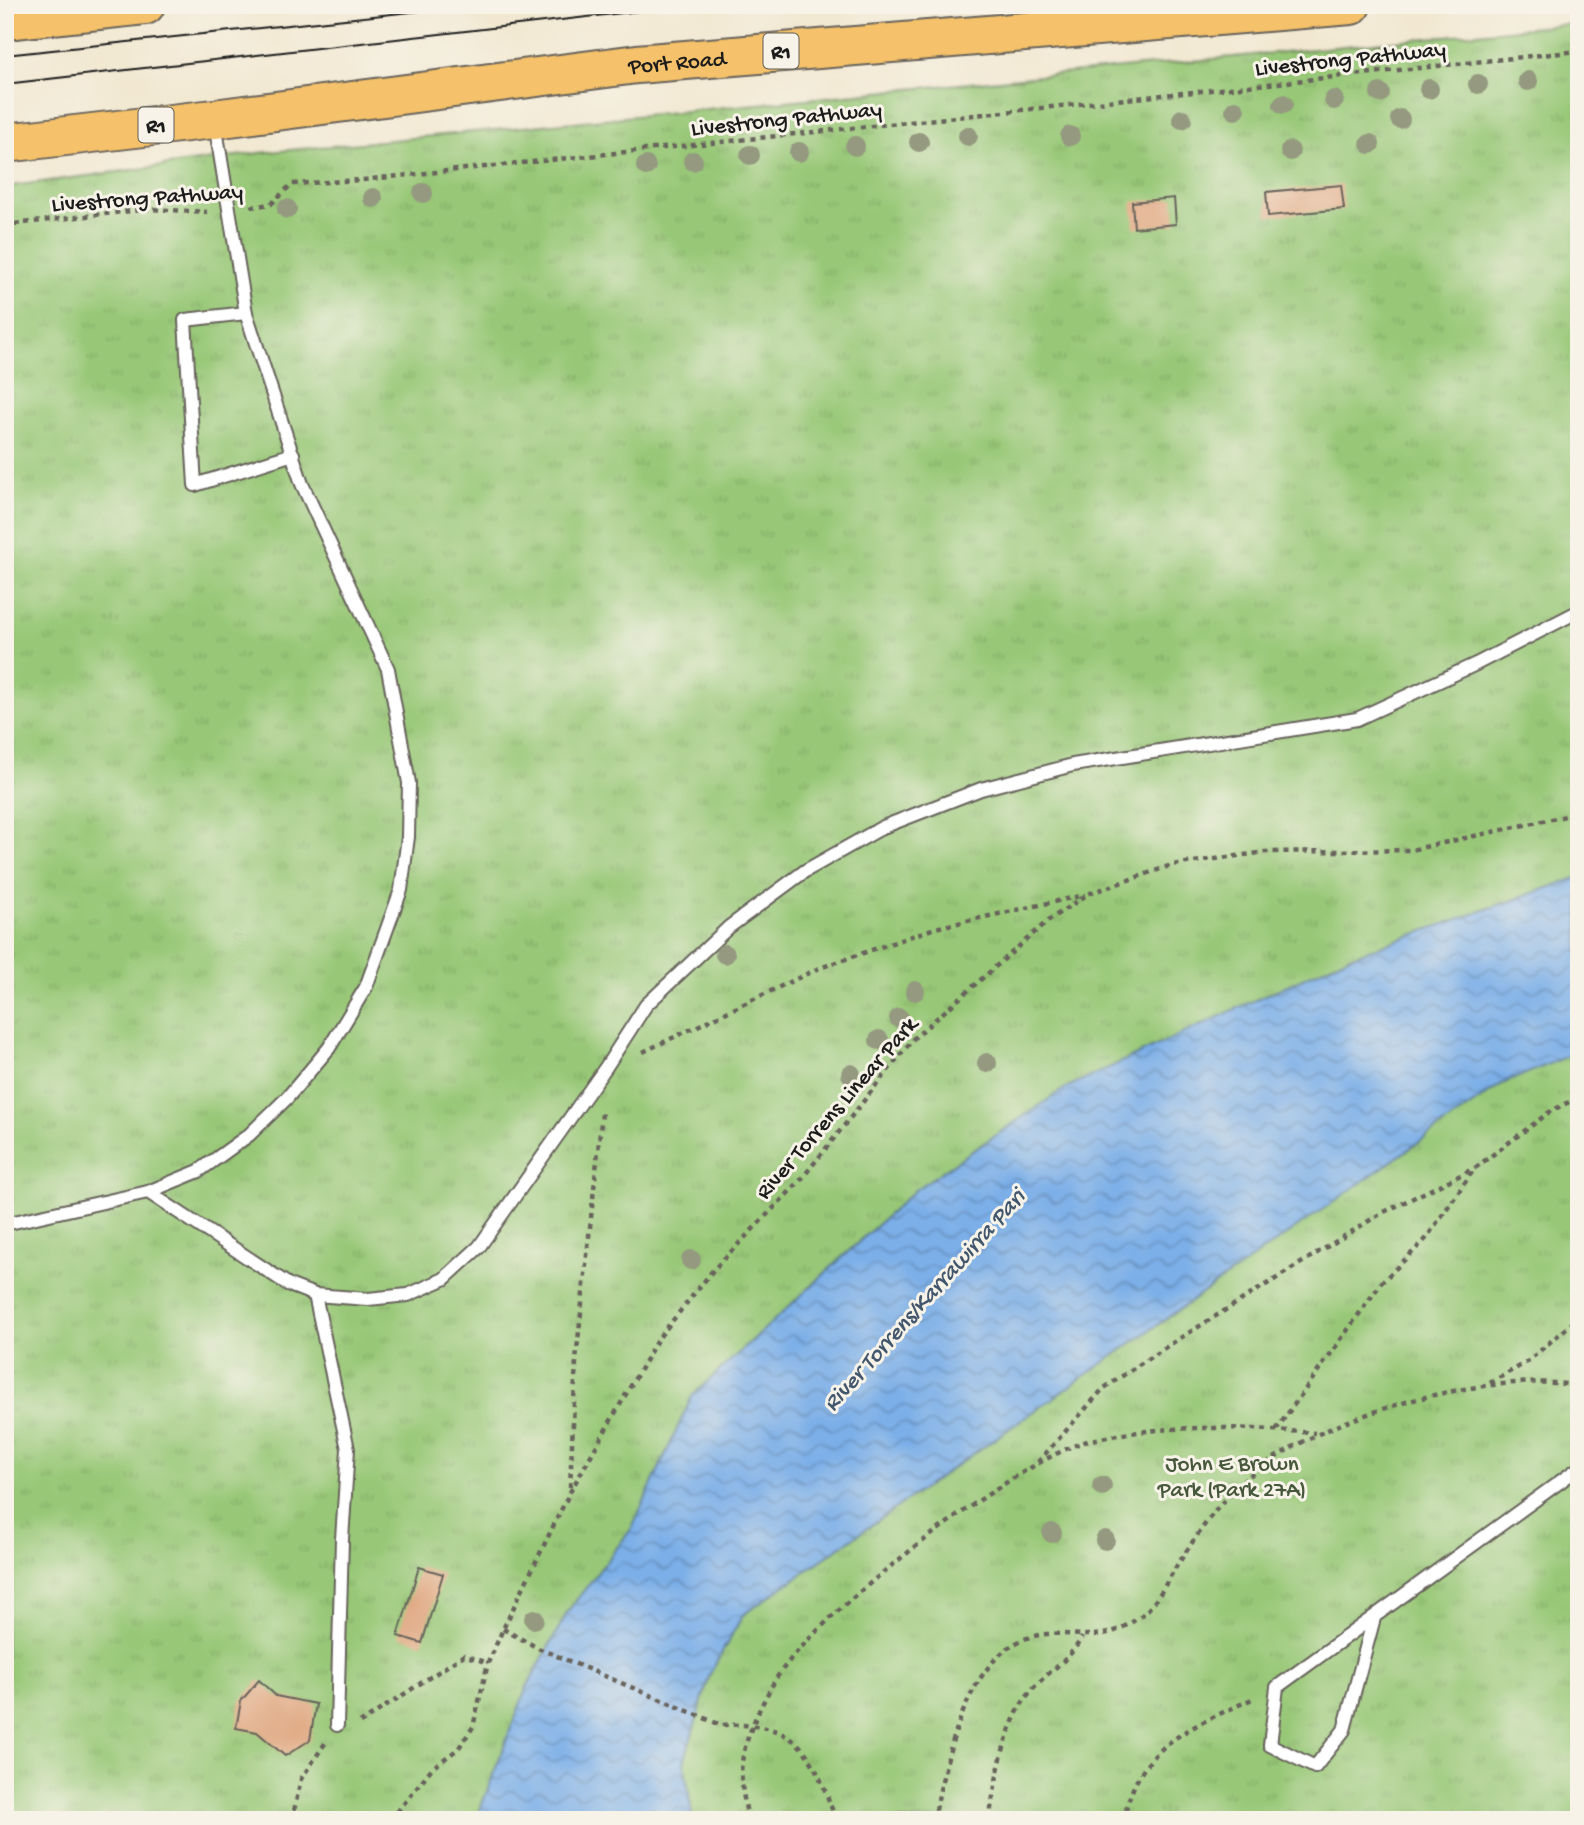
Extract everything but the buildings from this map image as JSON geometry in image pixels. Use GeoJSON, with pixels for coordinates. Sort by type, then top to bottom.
{"type":"FeatureCollection","features":[{"type":"Feature","properties":{"kind":"highway"},"geometry":{"type":"LineString","coordinates":[[5,20],[145,5]]}},
{"type":"Feature","properties":{"kind":"highway","name":"Port Road"},"geometry":{"type":"LineString","coordinates":[[5,142],[214,119],[638,64],[1351,5]]}},
{"type":"Feature","properties":{"kind":"lane"},"geometry":{"type":"LineString","coordinates":[[5,1224],[148,1192],[199,1171],[249,1135],[287,1098],[329,1048],[366,987],[401,890],[408,837],[409,783],[388,668],[302,484],[246,313],[214,119]]}},
{"type":"Feature","properties":{"kind":"lane"},"geometry":{"type":"LineString","coordinates":[[246,313],[185,320],[195,485],[293,454]]}},
{"type":"Feature","properties":{"kind":"lane"},"geometry":{"type":"LineString","coordinates":[[148,1192],[289,1285],[315,1295],[368,1299],[408,1295],[444,1279],[479,1247],[606,1067],[646,1005],[729,927],[805,871],[883,827],[981,789],[1073,765],[1357,719],[1476,664],[1579,611]]}},
{"type":"Feature","properties":{"kind":"lane"},"geometry":{"type":"LineString","coordinates":[[315,1295],[348,1449],[342,1539],[337,1725]]}},
{"type":"Feature","properties":{"kind":"lane"},"geometry":{"type":"LineString","coordinates":[[1374,1618],[1344,1730],[1315,1767],[1270,1745],[1277,1687],[1579,1468]]}},
{"type":"Feature","properties":{"kind":"path","name":"Livestrong Pathway"},"geometry":{"type":"LineString","coordinates":[[5,225],[150,209],[206,213],[271,204],[292,184],[362,180],[1579,51]]}},
{"type":"Feature","properties":{"kind":"path","name":"River Torrens Linear Park"},"geometry":{"type":"LineString","coordinates":[[391,1820],[432,1768],[458,1749],[473,1727],[488,1663],[503,1629],[570,1492],[657,1339],[714,1269],[800,1181],[913,1039],[1050,919],[1088,894],[1132,876],[1216,857],[1306,850],[1412,850],[1579,813]]}},
{"type":"Feature","properties":{"kind":"path"},"geometry":{"type":"LineString","coordinates":[[570,1492],[576,1360],[606,1067],[675,1039],[817,969],[935,929],[1088,894]]}},
{"type":"Feature","properties":{"kind":"path"},"geometry":{"type":"LineString","coordinates":[[1035,1465],[1104,1388],[1380,1214],[1475,1168],[1551,1111],[1579,1097]]}},
{"type":"Feature","properties":{"kind":"path"},"geometry":{"type":"LineString","coordinates":[[1276,1430],[1382,1282],[1425,1240],[1475,1168]]}},
{"type":"Feature","properties":{"kind":"path"},"geometry":{"type":"LineString","coordinates":[[1487,1385],[1527,1362],[1579,1317]]}},
{"type":"Feature","properties":{"kind":"path"},"geometry":{"type":"LineString","coordinates":[[934,1820],[940,1790],[964,1711],[987,1667],[1013,1644],[1028,1637],[1046,1634],[1082,1637],[1110,1633],[1140,1617],[1234,1490],[1264,1464],[1318,1433],[1404,1405],[1487,1385],[1544,1382],[1579,1386]]}},
{"type":"Feature","properties":{"kind":"path"},"geometry":{"type":"LineString","coordinates":[[748,1820],[741,1764],[753,1724],[774,1681],[787,1662],[827,1621],[915,1549],[1035,1465],[1086,1441],[1150,1430],[1276,1430],[1318,1433]]}},
{"type":"Feature","properties":{"kind":"path"},"geometry":{"type":"LineString","coordinates":[[503,1629],[538,1648],[721,1725],[753,1724],[775,1728],[795,1740],[817,1773],[836,1820]]}},
{"type":"Feature","properties":{"kind":"path"},"geometry":{"type":"LineString","coordinates":[[989,1820],[996,1780],[1009,1735],[1027,1696],[1072,1656],[1082,1637]]}},
{"type":"Feature","properties":{"kind":"path"},"geometry":{"type":"LineString","coordinates":[[357,1725],[464,1655],[488,1663]]}},
{"type":"Feature","properties":{"kind":"path"},"geometry":{"type":"LineString","coordinates":[[1124,1820],[1128,1793],[1152,1757],[1182,1731],[1277,1687]]}},
{"type":"Feature","properties":{"kind":"path"},"geometry":{"type":"LineString","coordinates":[[292,1820],[301,1779],[337,1725]]}},
{"type":"Feature","properties":{"kind":"green space","name":"John E Brown Park (Park 27A)"},"geometry":{"type":"Polygon","coordinates":[[[1579,23],[1579,1820],[5,1820],[5,187],[259,153],[1579,23]]]}},
{"type":"Feature","properties":{"kind":"water","name":"River Torrens/Karrawirra Pari"},"geometry":{"type":"Polygon","coordinates":[[[1579,877],[1579,1051],[1502,1084],[743,1615],[710,1674],[684,1762],[693,1820],[476,1820],[526,1689],[568,1611],[632,1528],[692,1396],[916,1189],[1067,1087],[1346,958],[1579,877]]]}},
{"type":"Feature","properties":{"kind":"tram line"},"geometry":{"type":"LineString","coordinates":[[5,55],[477,5]]}},
{"type":"Feature","properties":{"kind":"tram line"},"geometry":{"type":"LineString","coordinates":[[5,84],[692,5]]}}]}
